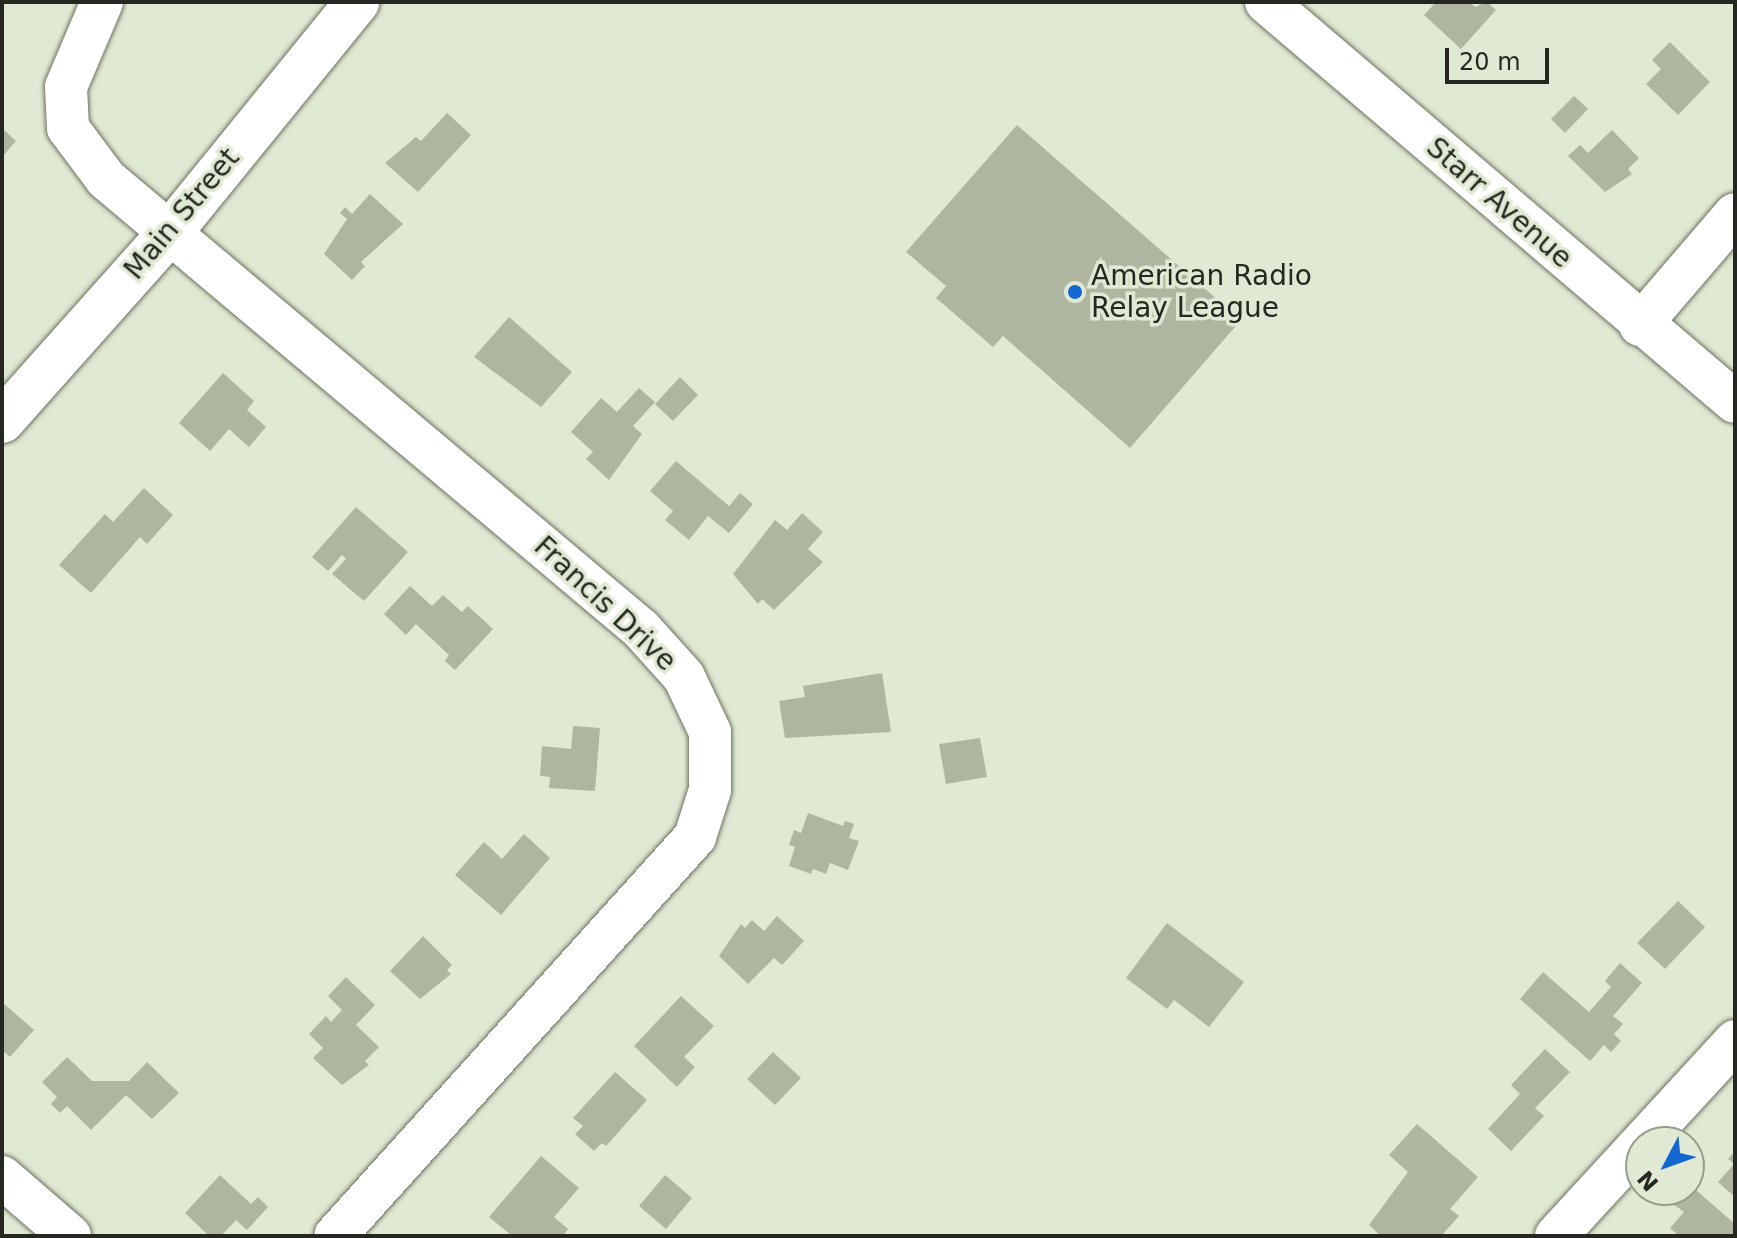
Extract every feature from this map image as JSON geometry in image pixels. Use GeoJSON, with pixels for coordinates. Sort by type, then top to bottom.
{"type":"FeatureCollection","features":[{"type":"Feature","properties":{"kind":"street","name":"Francis Drive"},"geometry":{"type":"LineString","coordinates":[[102,2],[66,87],[68,128],[106,179],[172,230],[641,629],[684,677],[710,732],[710,790],[695,837],[335,1236]]}},
{"type":"Feature","properties":{"kind":"street","name":"Main Street"},"geometry":{"type":"LineString","coordinates":[[2,421],[172,230],[357,2]]}},
{"type":"Feature","properties":{"kind":"street","name":"Starr Avenue"},"geometry":{"type":"LineString","coordinates":[[1266,2],[1640,325],[1735,402]]}},
{"type":"Feature","properties":{"kind":"street"},"geometry":{"type":"LineString","coordinates":[[1640,325],[1735,214]]}},
{"type":"Feature","properties":{"kind":"street"},"geometry":{"type":"LineString","coordinates":[[1556,1236],[1735,1041]]}},
{"type":"Feature","properties":{"kind":"street"},"geometry":{"type":"LineString","coordinates":[[2,1177],[70,1236]]}},
{"type":"Feature","properties":{"kind":"building"},"geometry":{"type":"Polygon","coordinates":[[[1436,2],[1470,2],[1475,7],[1487,2],[1496,10],[1461,49],[1424,15],[1436,2]]]}},
{"type":"Feature","properties":{"kind":"building"},"geometry":{"type":"Polygon","coordinates":[[[1670,42],[1710,82],[1678,115],[1646,84],[1661,69],[1652,60],[1670,42]]]}},
{"type":"Feature","properties":{"kind":"building"},"geometry":{"type":"Polygon","coordinates":[[[1574,96],[1588,109],[1565,133],[1551,119],[1574,96]]]}},
{"type":"Feature","properties":{"kind":"building"},"geometry":{"type":"Polygon","coordinates":[[[447,113],[471,135],[418,192],[385,163],[416,137],[421,141],[447,113]]]}},
{"type":"Feature","properties":{"kind":"building","name":"American Radio Relay League"},"geometry":{"type":"Polygon","coordinates":[[[1017,125],[1241,320],[1130,448],[1003,336],[993,347],[936,298],[946,286],[906,252],[1017,125]]]}},
{"type":"Feature","properties":{"kind":"building"},"geometry":{"type":"Polygon","coordinates":[[[2,128],[16,141],[2,157],[2,128]]]}},
{"type":"Feature","properties":{"kind":"building"},"geometry":{"type":"Polygon","coordinates":[[[1612,130],[1639,158],[1628,169],[1632,174],[1605,192],[1568,156],[1580,145],[1588,153],[1612,130]]]}},
{"type":"Feature","properties":{"kind":"building"},"geometry":{"type":"Polygon","coordinates":[[[370,194],[403,224],[361,262],[365,266],[352,280],[324,254],[347,219],[340,213],[345,207],[352,214],[370,194]]]}},
{"type":"Feature","properties":{"kind":"building"},"geometry":{"type":"Polygon","coordinates":[[[509,317],[572,372],[541,407],[474,357],[509,317]]]}},
{"type":"Feature","properties":{"kind":"building"},"geometry":{"type":"Polygon","coordinates":[[[223,373],[254,401],[247,410],[266,427],[249,447],[229,429],[210,451],[179,423],[223,373]]]}},
{"type":"Feature","properties":{"kind":"building"},"geometry":{"type":"Polygon","coordinates":[[[680,377],[698,395],[673,421],[655,404],[680,377]]]}},
{"type":"Feature","properties":{"kind":"building"},"geometry":{"type":"Polygon","coordinates":[[[639,388],[655,402],[633,426],[642,434],[609,480],[586,459],[593,452],[571,432],[601,398],[617,412],[639,388]]]}},
{"type":"Feature","properties":{"kind":"building"},"geometry":{"type":"Polygon","coordinates":[[[676,461],[729,506],[740,493],[753,504],[729,533],[708,516],[689,540],[665,520],[673,511],[650,491],[676,461]]]}},
{"type":"Feature","properties":{"kind":"building"},"geometry":{"type":"Polygon","coordinates":[[[144,488],[173,515],[147,544],[140,537],[91,593],[59,565],[105,514],[113,522],[144,488]]]}},
{"type":"Feature","properties":{"kind":"building"},"geometry":{"type":"Polygon","coordinates":[[[356,507],[408,552],[364,601],[332,574],[346,559],[342,555],[328,571],[312,557],[356,507]]]}},
{"type":"Feature","properties":{"kind":"building"},"geometry":{"type":"Polygon","coordinates":[[[802,513],[823,532],[808,549],[823,562],[774,610],[762,599],[758,604],[733,574],[775,520],[787,530],[802,513]]]}},
{"type":"Feature","properties":{"kind":"building"},"geometry":{"type":"Polygon","coordinates":[[[410,586],[432,606],[443,595],[462,612],[468,606],[493,629],[455,670],[445,661],[449,655],[416,624],[406,635],[384,614],[410,586]]]}},
{"type":"Feature","properties":{"kind":"building"},"geometry":{"type":"Polygon","coordinates":[[[882,673],[891,732],[785,738],[779,701],[805,697],[803,686],[882,673]]]}},
{"type":"Feature","properties":{"kind":"building"},"geometry":{"type":"Polygon","coordinates":[[[573,726],[600,728],[595,791],[549,788],[550,777],[540,776],[542,746],[571,749],[573,726]]]}},
{"type":"Feature","properties":{"kind":"building"},"geometry":{"type":"Polygon","coordinates":[[[980,738],[987,777],[946,784],[939,744],[980,738]]]}},
{"type":"Feature","properties":{"kind":"building"},"geometry":{"type":"Polygon","coordinates":[[[808,813],[843,826],[845,821],[854,824],[849,838],[859,841],[848,870],[830,863],[826,874],[813,869],[811,874],[789,866],[795,847],[789,845],[794,830],[801,833],[808,813]]]}},
{"type":"Feature","properties":{"kind":"building"},"geometry":{"type":"Polygon","coordinates":[[[524,834],[550,858],[501,915],[455,875],[484,842],[502,859],[524,834]]]}},
{"type":"Feature","properties":{"kind":"building"},"geometry":{"type":"Polygon","coordinates":[[[1678,901],[1705,927],[1665,969],[1637,943],[1678,901]]]}},
{"type":"Feature","properties":{"kind":"building"},"geometry":{"type":"Polygon","coordinates":[[[777,916],[804,941],[782,965],[774,958],[748,984],[719,956],[741,924],[745,928],[752,920],[764,931],[777,916]]]}},
{"type":"Feature","properties":{"kind":"building"},"geometry":{"type":"Polygon","coordinates":[[[1167,923],[1244,982],[1209,1027],[1174,1000],[1167,1009],[1126,978],[1167,923]]]}},
{"type":"Feature","properties":{"kind":"building"},"geometry":{"type":"Polygon","coordinates":[[[423,936],[452,965],[447,970],[451,974],[420,999],[390,971],[423,936]]]}},
{"type":"Feature","properties":{"kind":"building"},"geometry":{"type":"Polygon","coordinates":[[[1620,963],[1642,983],[1613,1016],[1623,1024],[1614,1034],[1621,1041],[1611,1052],[1604,1045],[1590,1061],[1520,999],[1543,972],[1589,1012],[1611,987],[1605,981],[1620,963]]]}},
{"type":"Feature","properties":{"kind":"building"},"geometry":{"type":"Polygon","coordinates":[[[346,977],[375,1005],[356,1025],[379,1047],[365,1061],[369,1065],[342,1085],[313,1058],[323,1048],[309,1034],[326,1016],[331,1022],[342,1010],[328,996],[346,977]]]}},
{"type":"Feature","properties":{"kind":"building"},"geometry":{"type":"Polygon","coordinates":[[[681,996],[714,1026],[684,1057],[695,1067],[677,1087],[634,1046],[681,996]]]}},
{"type":"Feature","properties":{"kind":"building"},"geometry":{"type":"Polygon","coordinates":[[[2,1002],[34,1030],[10,1057],[2,1050],[2,1002]]]}},
{"type":"Feature","properties":{"kind":"building"},"geometry":{"type":"Polygon","coordinates":[[[1545,1049],[1570,1072],[1535,1108],[1544,1116],[1511,1151],[1488,1129],[1520,1094],[1511,1085],[1545,1049]]]}},
{"type":"Feature","properties":{"kind":"building"},"geometry":{"type":"Polygon","coordinates":[[[773,1052],[801,1078],[775,1105],[747,1079],[773,1052]]]}},
{"type":"Feature","properties":{"kind":"building"},"geometry":{"type":"Polygon","coordinates":[[[67,1057],[92,1081],[129,1081],[147,1062],[179,1093],[152,1119],[126,1095],[91,1130],[67,1106],[60,1113],[51,1104],[57,1097],[42,1082],[67,1057]]]}},
{"type":"Feature","properties":{"kind":"building"},"geometry":{"type":"Polygon","coordinates":[[[615,1072],[647,1100],[606,1146],[602,1143],[594,1151],[575,1134],[583,1126],[573,1118],[615,1072]]]}},
{"type":"Feature","properties":{"kind":"building"},"geometry":{"type":"Polygon","coordinates":[[[1417,1124],[1478,1177],[1450,1209],[1459,1216],[1441,1236],[1381,1236],[1369,1225],[1408,1172],[1389,1155],[1417,1124]]]}},
{"type":"Feature","properties":{"kind":"building"},"geometry":{"type":"Polygon","coordinates":[[[1735,1151],[1735,1197],[1718,1182],[1734,1164],[1728,1159],[1735,1151]]]}},
{"type":"Feature","properties":{"kind":"building"},"geometry":{"type":"Polygon","coordinates":[[[541,1156],[579,1188],[554,1217],[568,1229],[563,1236],[512,1236],[489,1217],[541,1156]]]}},
{"type":"Feature","properties":{"kind":"building"},"geometry":{"type":"Polygon","coordinates":[[[220,1175],[251,1204],[258,1197],[268,1207],[247,1230],[236,1220],[221,1236],[209,1236],[185,1213],[220,1175]]]}},
{"type":"Feature","properties":{"kind":"building"},"geometry":{"type":"Polygon","coordinates":[[[665,1175],[692,1198],[666,1229],[639,1206],[665,1175]]]}},
{"type":"Feature","properties":{"kind":"building"},"geometry":{"type":"Polygon","coordinates":[[[1705,1198],[1735,1224],[1735,1236],[1679,1236],[1670,1228],[1684,1212],[1676,1206],[1705,1206],[1705,1198]]]}},
{"type":"Feature","properties":{"kind":"place","name":"American Radio Relay League"},"geometry":{"type":"Point","coordinates":[1075,292]}}]}
